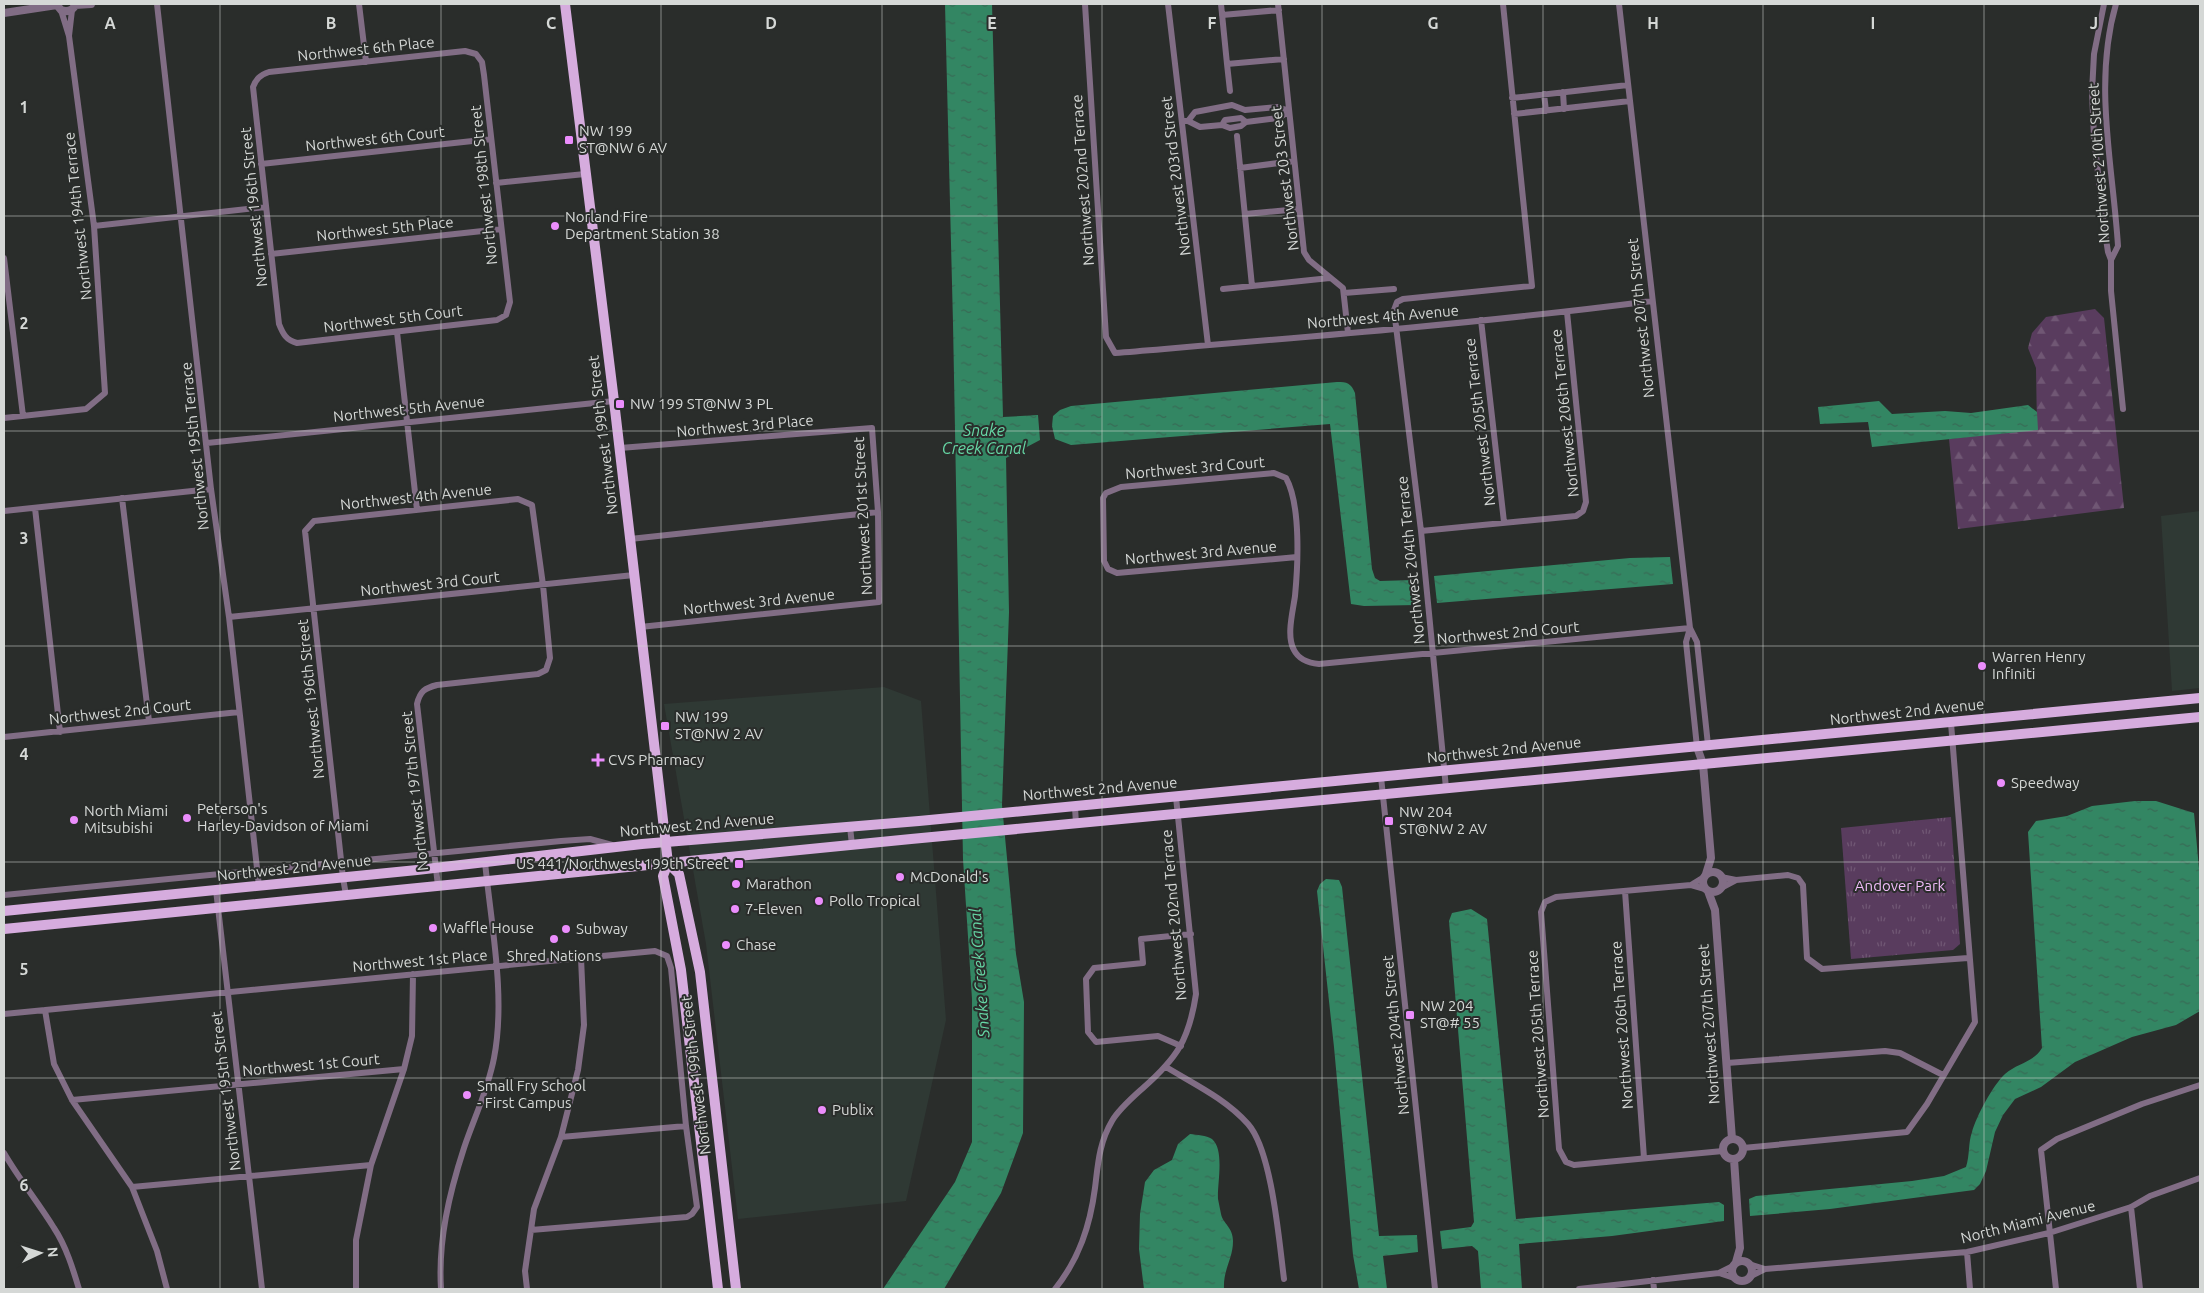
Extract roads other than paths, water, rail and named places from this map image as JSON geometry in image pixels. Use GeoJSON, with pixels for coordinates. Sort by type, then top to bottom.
{"type":"FeatureCollection","features":[{"type":"Feature","properties":{"kind":"main road","name":"Northwest 199th Street"},"geometry":{"type":"LineString","coordinates":[[565,4],[666,842],[668,863],[663,876],[681,970],[718,1289]]}},
{"type":"Feature","properties":{"kind":"main road","name":"Northwest 2nd Avenue"},"geometry":{"type":"LineString","coordinates":[[4,911],[343,878],[666,842],[1075,807],[2200,698]]}},
{"type":"Feature","properties":{"kind":"main road","name":"Northwest 2nd Avenue"},"geometry":{"type":"LineString","coordinates":[[4,929],[963,834],[2200,716]]}},
{"type":"Feature","properties":{"kind":"main road","name":"Northwest 199th Street"},"geometry":{"type":"LineString","coordinates":[[668,863],[679,874],[700,972],[736,1289]]}},
{"type":"Feature","properties":{"kind":"street"},"geometry":{"type":"LineString","coordinates":[[4,12],[58,6],[67,12],[74,6],[91,4]]}},
{"type":"Feature","properties":{"kind":"street","name":"Northwest 195th Terrace"},"geometry":{"type":"LineString","coordinates":[[156,4],[182,217],[211,489],[229,617],[259,886]]}},
{"type":"Feature","properties":{"kind":"street"},"geometry":{"type":"LineString","coordinates":[[359,4],[366,62]]}},
{"type":"Feature","properties":{"kind":"street","name":"Northwest 202nd Terrace"},"geometry":{"type":"LineString","coordinates":[[1085,4],[1106,336],[1116,353]]}},
{"type":"Feature","properties":{"kind":"street","name":"Northwest 203rd Street"},"geometry":{"type":"LineString","coordinates":[[1168,4],[1185,121],[1208,345]]}},
{"type":"Feature","properties":{"kind":"street"},"geometry":{"type":"LineString","coordinates":[[1220,4],[1230,91]]}},
{"type":"Feature","properties":{"kind":"street"},"geometry":{"type":"LineString","coordinates":[[1503,4],[1514,114],[1630,101]]}},
{"type":"Feature","properties":{"kind":"street","name":"Northwest 207th Street"},"geometry":{"type":"LineString","coordinates":[[1619,4],[1690,628],[1697,642],[1708,746],[1703,764]]}},
{"type":"Feature","properties":{"kind":"street","name":"Northwest 210th Street"},"geometry":{"type":"LineString","coordinates":[[2104,4],[2094,54],[2092,92],[2094,137],[2104,226],[2111,260],[2111,290],[2123,409]]}},
{"type":"Feature","properties":{"kind":"street","name":"Northwest 210th Street"},"geometry":{"type":"LineString","coordinates":[[2111,260],[2118,246],[2104,96],[2106,57],[2116,4]]}},
{"type":"Feature","properties":{"kind":"street","name":"Northwest 194th Terrace"},"geometry":{"type":"LineString","coordinates":[[23,416],[86,409],[105,393],[94,226],[69,36],[58,6]]}},
{"type":"Feature","properties":{"kind":"street","name":"Northwest 194th Terrace"},"geometry":{"type":"LineString","coordinates":[[69,36],[74,6]]}},
{"type":"Feature","properties":{"kind":"street"},"geometry":{"type":"LineString","coordinates":[[1222,15],[1278,7]]}},
{"type":"Feature","properties":{"kind":"street","name":"Northwest 203 Street"},"geometry":{"type":"LineString","coordinates":[[1278,7],[1304,252],[1309,260],[1343,288],[1344,293]]}},
{"type":"Feature","properties":{"kind":"street","name":"Northwest 6th Place"},"geometry":{"type":"LineString","coordinates":[[260,76],[269,72],[465,51],[476,54]]}},
{"type":"Feature","properties":{"kind":"street","name":"Northwest 198th Street"},"geometry":{"type":"LineString","coordinates":[[476,54],[482,62],[492,139],[510,302],[506,315]]}},
{"type":"Feature","properties":{"kind":"street"},"geometry":{"type":"LineString","coordinates":[[1227,64],[1284,59]]}},
{"type":"Feature","properties":{"kind":"street","name":"Northwest 196th Street"},"geometry":{"type":"LineString","coordinates":[[260,76],[253,88],[279,324],[284,336]]}},
{"type":"Feature","properties":{"kind":"street"},"geometry":{"type":"LineString","coordinates":[[1512,98],[1628,86]]}},
{"type":"Feature","properties":{"kind":"street"},"geometry":{"type":"LineString","coordinates":[[1562,92],[1564,109]]}},
{"type":"Feature","properties":{"kind":"street"},"geometry":{"type":"LineString","coordinates":[[1544,94],[1546,111]]}},
{"type":"Feature","properties":{"kind":"street"},"geometry":{"type":"LineString","coordinates":[[1232,106],[1245,110],[1278,107],[1289,112],[1279,118],[1246,122],[1241,126],[1235,127],[1222,125],[1200,126],[1185,121],[1195,112],[1232,106]]}},
{"type":"Feature","properties":{"kind":"street"},"geometry":{"type":"LineString","coordinates":[[1245,110],[1246,122]]}},
{"type":"Feature","properties":{"kind":"street","name":"Northwest 204th Terrace"},"geometry":{"type":"LineString","coordinates":[[1446,788],[1421,531],[1394,310],[1397,302],[1402,299],[1532,286],[1514,114]]}},
{"type":"Feature","properties":{"kind":"street"},"geometry":{"type":"LineString","coordinates":[[1237,136],[1252,286]]}},
{"type":"Feature","properties":{"kind":"street","name":"Northwest 6th Court"},"geometry":{"type":"LineString","coordinates":[[262,164],[492,139]]}},
{"type":"Feature","properties":{"kind":"street"},"geometry":{"type":"LineString","coordinates":[[1240,168],[1294,162]]}},
{"type":"Feature","properties":{"kind":"street"},"geometry":{"type":"LineString","coordinates":[[496,183],[585,174]]}},
{"type":"Feature","properties":{"kind":"street"},"geometry":{"type":"LineString","coordinates":[[94,226],[266,207]]}},
{"type":"Feature","properties":{"kind":"street"},"geometry":{"type":"LineString","coordinates":[[1244,214],[1299,209]]}},
{"type":"Feature","properties":{"kind":"street","name":"Northwest 5th Place"},"geometry":{"type":"LineString","coordinates":[[271,254],[502,229]]}},
{"type":"Feature","properties":{"kind":"street"},"geometry":{"type":"LineString","coordinates":[[4,258],[23,416],[4,418]]}},
{"type":"Feature","properties":{"kind":"street"},"geometry":{"type":"LineString","coordinates":[[1223,289],[1330,278]]}},
{"type":"Feature","properties":{"kind":"street"},"geometry":{"type":"LineString","coordinates":[[1348,333],[1344,293],[1394,289]]}},
{"type":"Feature","properties":{"kind":"street","name":"Northwest 4th Avenue"},"geometry":{"type":"LineString","coordinates":[[1116,353],[1397,329],[1567,312],[1652,301]]}},
{"type":"Feature","properties":{"kind":"street","name":"Northwest 206th Terrace"},"geometry":{"type":"LineString","coordinates":[[1504,522],[1576,516],[1583,511],[1586,502],[1567,312]]}},
{"type":"Feature","properties":{"kind":"street","name":"Northwest 5th Court"},"geometry":{"type":"LineString","coordinates":[[284,336],[290,341],[297,343],[497,320],[506,315]]}},
{"type":"Feature","properties":{"kind":"street","name":"Northwest 205th Terrace"},"geometry":{"type":"LineString","coordinates":[[1481,320],[1504,522]]}},
{"type":"Feature","properties":{"kind":"street"},"geometry":{"type":"LineString","coordinates":[[397,332],[417,510]]}},
{"type":"Feature","properties":{"kind":"street","name":"Northwest 5th Avenue"},"geometry":{"type":"LineString","coordinates":[[207,443],[614,401]]}},
{"type":"Feature","properties":{"kind":"street","name":"Northwest 3rd Place"},"geometry":{"type":"LineString","coordinates":[[620,448],[872,428]]}},
{"type":"Feature","properties":{"kind":"street","name":"Northwest 201st Street"},"geometry":{"type":"LineString","coordinates":[[872,428],[878,512],[879,602]]}},
{"type":"Feature","properties":{"kind":"street","name":"Northwest 3rd Court"},"geometry":{"type":"LineString","coordinates":[[1108,569],[1104,561],[1102,506],[1106,493],[1121,487],[1274,473],[1286,478],[1291,488],[1297,557]]}},
{"type":"Feature","properties":{"kind":"street"},"geometry":{"type":"LineString","coordinates":[[4,511],[211,489]]}},
{"type":"Feature","properties":{"kind":"street"},"geometry":{"type":"LineString","coordinates":[[122,498],[149,721]]}},
{"type":"Feature","properties":{"kind":"street","name":"Northwest 4th Avenue"},"geometry":{"type":"LineString","coordinates":[[305,531],[314,521],[518,499],[532,505],[543,585]]}},
{"type":"Feature","properties":{"kind":"street"},"geometry":{"type":"LineString","coordinates":[[35,508],[60,732]]}},
{"type":"Feature","properties":{"kind":"street"},"geometry":{"type":"LineString","coordinates":[[630,539],[878,512]]}},
{"type":"Feature","properties":{"kind":"street"},"geometry":{"type":"LineString","coordinates":[[1421,531],[1504,522]]}},
{"type":"Feature","properties":{"kind":"street","name":"Northwest 196th Street"},"geometry":{"type":"LineString","coordinates":[[305,531],[346,895]]}},
{"type":"Feature","properties":{"kind":"street","name":"Northwest 2nd Court"},"geometry":{"type":"LineString","coordinates":[[1297,557],[1291,636],[1293,649],[1299,658],[1309,663],[1319,664],[1690,628]]}},
{"type":"Feature","properties":{"kind":"street","name":"Northwest 3rd Avenue"},"geometry":{"type":"LineString","coordinates":[[1108,569],[1117,573],[1297,557]]}},
{"type":"Feature","properties":{"kind":"street","name":"Northwest 3rd Court"},"geometry":{"type":"LineString","coordinates":[[229,617],[634,575]]}},
{"type":"Feature","properties":{"kind":"street","name":"Northwest 197th Street"},"geometry":{"type":"LineString","coordinates":[[438,886],[417,704],[419,694],[426,688],[437,685],[538,674],[546,670],[550,658],[543,585]]}},
{"type":"Feature","properties":{"kind":"street","name":"Northwest 3rd Avenue"},"geometry":{"type":"LineString","coordinates":[[640,627],[879,602]]}},
{"type":"Feature","properties":{"kind":"street","name":"Northwest 207th Street"},"geometry":{"type":"LineString","coordinates":[[1690,628],[1686,642],[1697,747],[1703,764],[1711,858],[1720,875]]}},
{"type":"Feature","properties":{"kind":"street","name":"Northwest 2nd Court"},"geometry":{"type":"LineString","coordinates":[[4,737],[239,712]]}},
{"type":"Feature","properties":{"kind":"street"},"geometry":{"type":"LineString","coordinates":[[1743,1148],[1907,1132],[1928,1104],[1975,1022],[1968,958],[1951,723]]}},
{"type":"Feature","properties":{"kind":"street","name":"Northwest 204th Street"},"geometry":{"type":"LineString","coordinates":[[1380,777],[1436,1289]]}},
{"type":"Feature","properties":{"kind":"street","name":"Northwest 202nd Terrace"},"geometry":{"type":"LineString","coordinates":[[1055,1289],[1068,1274],[1081,1248],[1089,1222],[1099,1153],[1112,1120],[1135,1095],[1166,1067],[1181,1046],[1190,1027],[1196,994],[1176,797]]}},
{"type":"Feature","properties":{"kind":"street"},"geometry":{"type":"LineString","coordinates":[[1075,807],[1076,824]]}},
{"type":"Feature","properties":{"kind":"street"},"geometry":{"type":"LineString","coordinates":[[850,827],[852,845]]}},
{"type":"Feature","properties":{"kind":"street"},"geometry":{"type":"LineString","coordinates":[[4,895],[435,852],[590,839],[618,847]]}},
{"type":"Feature","properties":{"kind":"street","name":"Northwest 207th Street"},"geometry":{"type":"LineString","coordinates":[[1705,875],[1711,858]]}},
{"type":"Feature","properties":{"kind":"street"},"geometry":{"type":"LineString","coordinates":[[441,1289],[441,1238],[448,1206],[464,1148],[481,1105],[494,1059],[498,1030],[496,966],[485,862]]}},
{"type":"Feature","properties":{"kind":"street"},"geometry":{"type":"LineString","coordinates":[[1624,891],[1691,884],[1712,872],[1736,880],[1788,875],[1798,878],[1803,884],[1807,958],[1822,969],[1968,958]]}},
{"type":"Feature","properties":{"kind":"street"},"geometry":{"type":"LineString","coordinates":[[1705,875],[1702,883],[1706,890]]}},
{"type":"Feature","properties":{"kind":"street"},"geometry":{"type":"LineString","coordinates":[[1720,875],[1723,883],[1720,889]]}},
{"type":"Feature","properties":{"kind":"street"},"geometry":{"type":"LineString","coordinates":[[1691,884],[1714,892],[1736,880]]}},
{"type":"Feature","properties":{"kind":"street","name":"Northwest 207th Street"},"geometry":{"type":"LineString","coordinates":[[1714,906],[1720,889]]}},
{"type":"Feature","properties":{"kind":"street","name":"Northwest 195th Street"},"geometry":{"type":"LineString","coordinates":[[216,890],[226,992],[239,1084],[262,1289]]}},
{"type":"Feature","properties":{"kind":"street","name":"Northwest 207th Street"},"geometry":{"type":"LineString","coordinates":[[1706,890],[1714,906],[1732,1139]]}},
{"type":"Feature","properties":{"kind":"street","name":"Northwest 206th Terrace"},"geometry":{"type":"LineString","coordinates":[[1624,891],[1644,1158]]}},
{"type":"Feature","properties":{"kind":"street","name":"Northwest 205th Terrace"},"geometry":{"type":"LineString","coordinates":[[1624,891],[1556,897],[1545,902],[1541,912],[1559,1149],[1566,1162],[1574,1165],[1644,1158]]}},
{"type":"Feature","properties":{"kind":"street"},"geometry":{"type":"LineString","coordinates":[[1181,1046],[1158,1036],[1096,1042],[1088,1032],[1086,979],[1094,968],[1143,964],[1141,939],[1191,934]]}},
{"type":"Feature","properties":{"kind":"street","name":"Northwest 1st Place"},"geometry":{"type":"LineString","coordinates":[[4,1014],[655,952],[667,956],[671,968],[686,1126]]}},
{"type":"Feature","properties":{"kind":"street"},"geometry":{"type":"LineString","coordinates":[[527,1289],[525,1270],[534,1208],[561,1137],[578,1070],[584,1025],[581,958]]}},
{"type":"Feature","properties":{"kind":"street"},"geometry":{"type":"LineString","coordinates":[[356,1289],[356,1240],[371,1165],[404,1069],[412,1036],[413,974]]}},
{"type":"Feature","properties":{"kind":"street"},"geometry":{"type":"LineString","coordinates":[[45,1010],[54,1064],[72,1100],[132,1187],[157,1251],[167,1289]]}},
{"type":"Feature","properties":{"kind":"street"},"geometry":{"type":"LineString","coordinates":[[1726,1064],[1885,1051],[1900,1053],[1943,1075]]}},
{"type":"Feature","properties":{"kind":"street"},"geometry":{"type":"LineString","coordinates":[[1166,1067],[1222,1101],[1249,1125],[1266,1159],[1284,1280]]}},
{"type":"Feature","properties":{"kind":"street","name":"Northwest 1st Court"},"geometry":{"type":"LineString","coordinates":[[72,1100],[404,1069]]}},
{"type":"Feature","properties":{"kind":"street"},"geometry":{"type":"LineString","coordinates":[[2056,1289],[2041,1150],[2057,1139],[2142,1104],[2200,1085]]}},
{"type":"Feature","properties":{"kind":"street"},"geometry":{"type":"LineString","coordinates":[[531,1230],[687,1217],[697,1207],[686,1126],[561,1137]]}},
{"type":"Feature","properties":{"kind":"street"},"geometry":{"type":"LineString","coordinates":[[1732,1139],[1739,1141],[1743,1148],[1741,1154],[1734,1159],[1728,1158],[1723,1151],[1724,1143],[1732,1139]]}},
{"type":"Feature","properties":{"kind":"street"},"geometry":{"type":"LineString","coordinates":[[1644,1158],[1723,1151]]}},
{"type":"Feature","properties":{"kind":"street"},"geometry":{"type":"LineString","coordinates":[[4,1153],[16,1175],[55,1229],[72,1266],[79,1289]]}},
{"type":"Feature","properties":{"kind":"street"},"geometry":{"type":"LineString","coordinates":[[1734,1159],[1740,1248],[1732,1272],[1743,1289],[1752,1270],[1740,1248]]}},
{"type":"Feature","properties":{"kind":"street"},"geometry":{"type":"LineString","coordinates":[[132,1187],[371,1165]]}},
{"type":"Feature","properties":{"kind":"street","name":"North Miami Avenue"},"geometry":{"type":"LineString","coordinates":[[1750,1277],[1765,1269],[1967,1252],[2049,1233],[2131,1207],[2150,1196],[2200,1178]]}},
{"type":"Feature","properties":{"kind":"street"},"geometry":{"type":"LineString","coordinates":[[2131,1207],[2140,1289]]}},
{"type":"Feature","properties":{"kind":"street"},"geometry":{"type":"LineString","coordinates":[[1967,1252],[1970,1289]]}},
{"type":"Feature","properties":{"kind":"street"},"geometry":{"type":"LineString","coordinates":[[1719,1274],[1735,1264],[1748,1263]]}},
{"type":"Feature","properties":{"kind":"street","name":"North Miami Avenue"},"geometry":{"type":"LineString","coordinates":[[1748,1263],[1765,1269]]}},
{"type":"Feature","properties":{"kind":"street"},"geometry":{"type":"LineString","coordinates":[[1579,1289],[1719,1274],[1742,1281],[1750,1277]]}},
{"type":"Feature","properties":{"kind":"street"},"geometry":{"type":"LineString","coordinates":[[1653,1280],[1654,1289]]}},
{"type":"Feature","properties":{"kind":"water","name":"Snake Creek Canal"},"geometry":{"type":"Polygon","coordinates":[[[945,4],[992,4],[1003,417],[1038,415],[1040,440],[1006,458],[1009,612],[1002,805],[1016,954],[1024,1002],[1023,1133],[1001,1193],[944,1289],[883,1289],[955,1182],[972,1142],[972,999],[963,859],[945,4]]]}},
{"type":"Feature","properties":{"kind":"water"},"geometry":{"type":"Polygon","coordinates":[[[1337,382],[1348,384],[1355,393],[1372,569],[1375,578],[1380,581],[1414,580],[1416,605],[1364,606],[1351,604],[1330,424],[1071,445],[1055,439],[1052,426],[1053,416],[1060,410],[1071,406],[1337,382]]]}},
{"type":"Feature","properties":{"kind":"water"},"geometry":{"type":"Polygon","coordinates":[[[1879,401],[1892,414],[1945,411],[1971,413],[2028,405],[2037,412],[2038,430],[1872,447],[1868,422],[1820,424],[1818,407],[1879,401]]]}},
{"type":"Feature","properties":{"kind":"water"},"geometry":{"type":"Polygon","coordinates":[[[1670,557],[1673,584],[1437,603],[1434,576],[1630,558],[1670,557]]]}},
{"type":"Feature","properties":{"kind":"water"},"geometry":{"type":"Polygon","coordinates":[[[2135,801],[2156,801],[2194,813],[2200,880],[2200,1011],[2176,1025],[2132,1037],[2075,1062],[2041,1087],[2015,1099],[2003,1115],[1995,1132],[1986,1171],[1980,1184],[1974,1190],[1830,1209],[1750,1216],[1749,1199],[1756,1196],[1912,1181],[1944,1176],[1966,1167],[1974,1126],[1990,1093],[2005,1074],[2030,1060],[2042,1048],[2028,832],[2036,821],[2067,816],[2092,806],[2135,801]]]}},
{"type":"Feature","properties":{"kind":"water"},"geometry":{"type":"Polygon","coordinates":[[[1326,879],[1339,880],[1342,887],[1379,1236],[1417,1235],[1418,1252],[1383,1256],[1387,1289],[1359,1289],[1353,1255],[1334,1047],[1317,891],[1320,884],[1326,879]]]}},
{"type":"Feature","properties":{"kind":"water"},"geometry":{"type":"Polygon","coordinates":[[[1471,909],[1487,919],[1516,1219],[1719,1202],[1724,1205],[1724,1221],[1612,1236],[1519,1244],[1522,1289],[1481,1289],[1478,1251],[1472,1246],[1442,1249],[1440,1231],[1471,1227],[1474,1222],[1449,921],[1452,913],[1471,909]]]}},
{"type":"Feature","properties":{"kind":"water"},"geometry":{"type":"Polygon","coordinates":[[[1190,1134],[1212,1139],[1218,1151],[1220,1168],[1218,1199],[1222,1217],[1233,1236],[1233,1247],[1225,1276],[1224,1289],[1144,1289],[1139,1249],[1140,1214],[1145,1182],[1154,1170],[1172,1160],[1178,1144],[1190,1134]]]}},
{"type":"Feature","properties":{"kind":"place","name":"NW 199 ST@NW 6 AV"},"geometry":{"type":"Point","coordinates":[569,140]}},
{"type":"Feature","properties":{"kind":"place","name":"Norland Fire Department Station 38"},"geometry":{"type":"Point","coordinates":[555,226]}},
{"type":"Feature","properties":{"kind":"place","name":"NW 199 ST@NW 3 PL"},"geometry":{"type":"Point","coordinates":[620,404]}},
{"type":"Feature","properties":{"kind":"place","name":"Warren Henry Infiniti"},"geometry":{"type":"Point","coordinates":[1982,666]}},
{"type":"Feature","properties":{"kind":"place","name":"NW 199 ST@NW 2 AV"},"geometry":{"type":"Point","coordinates":[665,726]}},
{"type":"Feature","properties":{"kind":"place","name":"CVS Pharmacy"},"geometry":{"type":"Point","coordinates":[598,760]}},
{"type":"Feature","properties":{"kind":"place","name":"Speedway"},"geometry":{"type":"Point","coordinates":[2001,783]}},
{"type":"Feature","properties":{"kind":"place","name":"Peterson's Harley-Davidson of Miami"},"geometry":{"type":"Point","coordinates":[187,818]}},
{"type":"Feature","properties":{"kind":"place","name":"North Miami Mitsubishi"},"geometry":{"type":"Point","coordinates":[74,820]}},
{"type":"Feature","properties":{"kind":"place","name":"NW 204 ST@NW 2 AV"},"geometry":{"type":"Point","coordinates":[1389,821]}},
{"type":"Feature","properties":{"kind":"place","name":"US 441/Northwest 199th Street"},"geometry":{"type":"Point","coordinates":[739,864]}},
{"type":"Feature","properties":{"kind":"place","name":"McDonald's"},"geometry":{"type":"Point","coordinates":[900,877]}},
{"type":"Feature","properties":{"kind":"place","name":"Marathon"},"geometry":{"type":"Point","coordinates":[736,884]}},
{"type":"Feature","properties":{"kind":"place","name":"Pollo Tropical"},"geometry":{"type":"Point","coordinates":[819,901]}},
{"type":"Feature","properties":{"kind":"place","name":"7-Eleven"},"geometry":{"type":"Point","coordinates":[735,909]}},
{"type":"Feature","properties":{"kind":"place","name":"Waffle House"},"geometry":{"type":"Point","coordinates":[433,928]}},
{"type":"Feature","properties":{"kind":"place","name":"Subway"},"geometry":{"type":"Point","coordinates":[566,929]}},
{"type":"Feature","properties":{"kind":"place","name":"Shred Nations"},"geometry":{"type":"Point","coordinates":[554,939]}},
{"type":"Feature","properties":{"kind":"place","name":"Chase"},"geometry":{"type":"Point","coordinates":[726,945]}},
{"type":"Feature","properties":{"kind":"place","name":"NW 204 ST@# 55"},"geometry":{"type":"Point","coordinates":[1410,1015]}},
{"type":"Feature","properties":{"kind":"place","name":"Small Fry School - First Campus"},"geometry":{"type":"Point","coordinates":[467,1095]}},
{"type":"Feature","properties":{"kind":"place","name":"Publix"},"geometry":{"type":"Point","coordinates":[822,1110]}},
{"type":"Feature","properties":{"kind":"park label","name":"Andover Park"},"geometry":{"type":"Point","coordinates":[1900,886]}}]}
